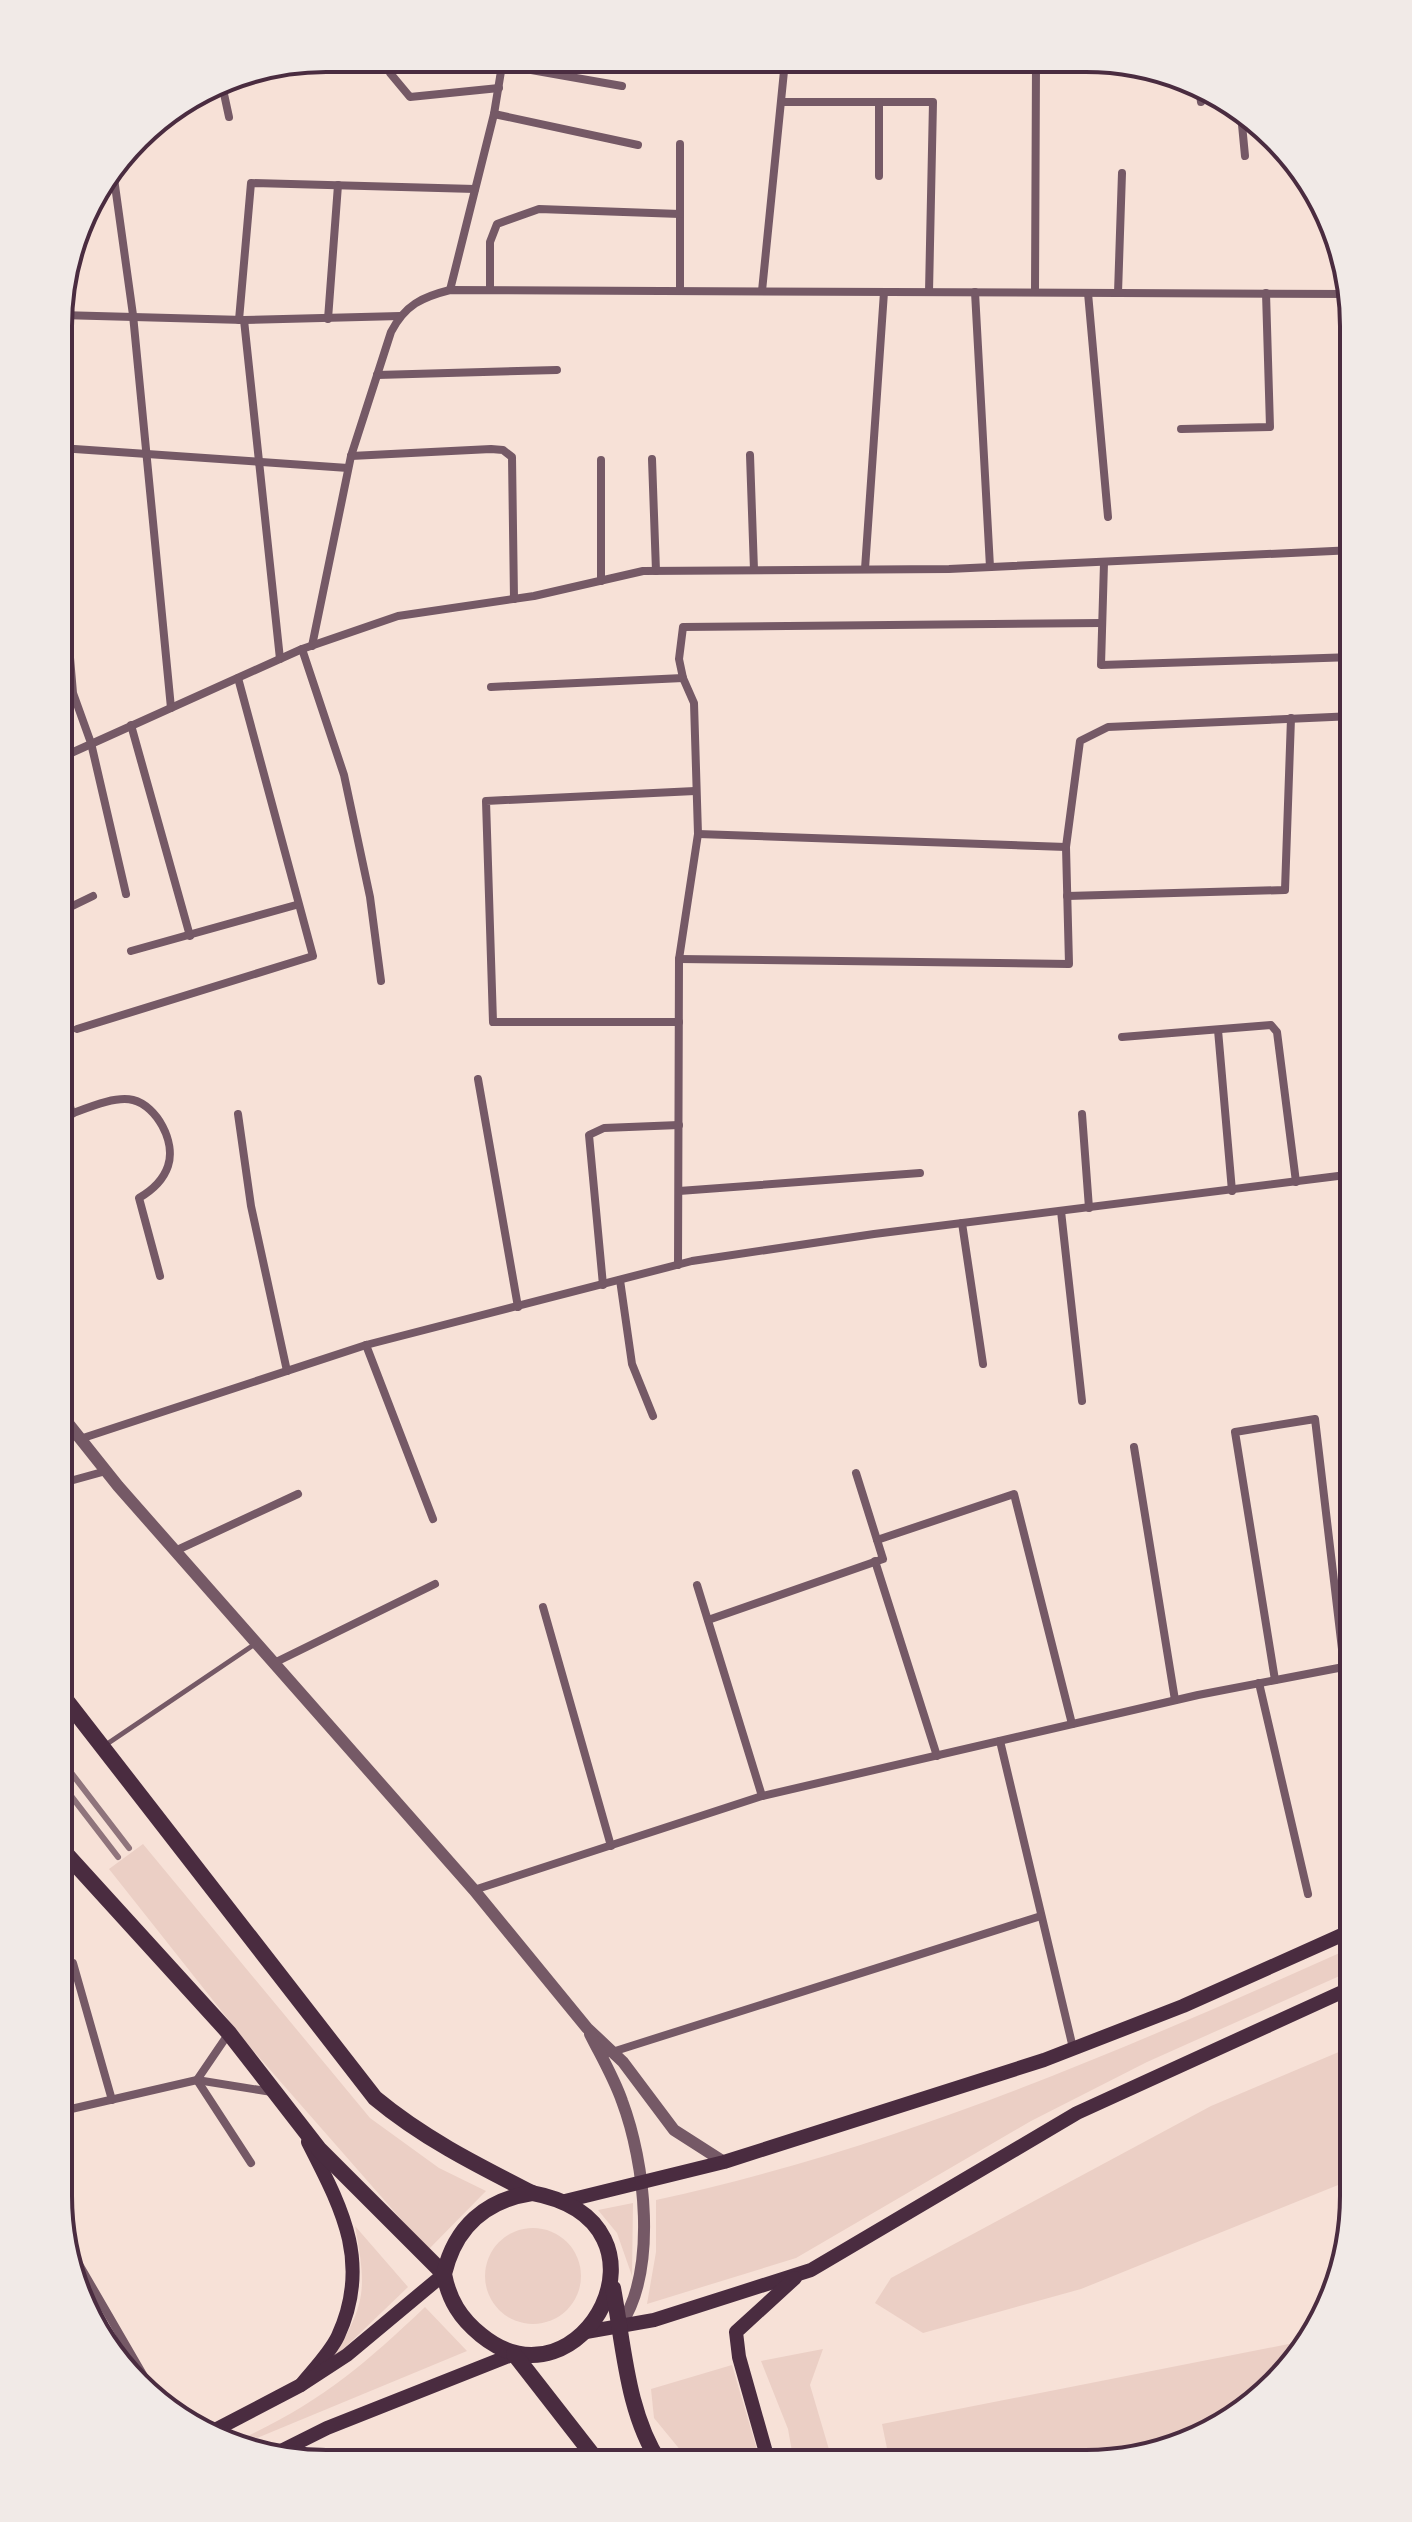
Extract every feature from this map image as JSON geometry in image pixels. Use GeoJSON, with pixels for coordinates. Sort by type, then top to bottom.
{"type":"FeatureCollection","features":[{"type":"Feature","properties":{"kind":"main road"},"geometry":{"type":"LineString","coordinates":[[72,1707],[357,2076],[406,2123],[532,2193],[565,2201],[591,2219],[600,2231],[610,2256],[634,2403],[645,2440],[652,2450]]}},
{"type":"Feature","properties":{"kind":"main road"},"geometry":{"type":"LineString","coordinates":[[72,1860],[229,2033],[276,2092],[303,2131],[349,2228],[353,2292],[338,2338],[301,2385]]}},
{"type":"Feature","properties":{"kind":"main road"},"geometry":{"type":"LineString","coordinates":[[565,2201],[724,2162],[1054,2055],[1183,2006],[1339,1936]]}},
{"type":"Feature","properties":{"kind":"main road"},"geometry":{"type":"LineString","coordinates":[[586,2332],[654,2320],[800,2274],[906,2216],[1077,2113],[1339,1993]]}},
{"type":"Feature","properties":{"kind":"main road"},"geometry":{"type":"LineString","coordinates":[[303,2131],[444,2274],[455,2307],[492,2344],[514,2354],[589,2450]]}},
{"type":"Feature","properties":{"kind":"main road"},"geometry":{"type":"LineString","coordinates":[[221,2427],[301,2385],[347,2355],[444,2274],[463,2229],[482,2210],[506,2197],[532,2193]]}},
{"type":"Feature","properties":{"kind":"main road"},"geometry":{"type":"LineString","coordinates":[[765,2450],[739,2357],[736,2332],[800,2274]]}},
{"type":"Feature","properties":{"kind":"main road"},"geometry":{"type":"LineString","coordinates":[[289,2447],[327,2428],[514,2354],[543,2353],[568,2345],[586,2332],[604,2308],[612,2283]]}},
{"type":"Feature","properties":{"kind":"street"},"geometry":{"type":"LineString","coordinates":[[762,291],[784,72]]}},
{"type":"Feature","properties":{"kind":"street"},"geometry":{"type":"LineString","coordinates":[[1035,292],[1036,72]]}},
{"type":"Feature","properties":{"kind":"street"},"geometry":{"type":"LineString","coordinates":[[390,73],[410,97],[499,88]]}},
{"type":"Feature","properties":{"kind":"street"},"geometry":{"type":"LineString","coordinates":[[450,290],[494,114],[501,73]]}},
{"type":"Feature","properties":{"kind":"street"},"geometry":{"type":"LineString","coordinates":[[555,73],[622,86]]}},
{"type":"Feature","properties":{"kind":"street"},"geometry":{"type":"LineString","coordinates":[[224,93],[229,117]]}},
{"type":"Feature","properties":{"kind":"street"},"geometry":{"type":"LineString","coordinates":[[782,102],[933,102],[929,292]]}},
{"type":"Feature","properties":{"kind":"street"},"geometry":{"type":"LineString","coordinates":[[879,102],[879,176]]}},
{"type":"Feature","properties":{"kind":"street"},"geometry":{"type":"LineString","coordinates":[[494,114],[638,145]]}},
{"type":"Feature","properties":{"kind":"street"},"geometry":{"type":"LineString","coordinates":[[1242,126],[1245,156]]}},
{"type":"Feature","properties":{"kind":"street"},"geometry":{"type":"LineString","coordinates":[[680,144],[680,291]]}},
{"type":"Feature","properties":{"kind":"street"},"geometry":{"type":"LineString","coordinates":[[1118,293],[1122,173]]}},
{"type":"Feature","properties":{"kind":"street"},"geometry":{"type":"LineString","coordinates":[[280,659],[241,320],[251,183],[475,189]]}},
{"type":"Feature","properties":{"kind":"street"},"geometry":{"type":"LineString","coordinates":[[115,185],[133,315],[171,708]]}},
{"type":"Feature","properties":{"kind":"street"},"geometry":{"type":"LineString","coordinates":[[328,319],[338,185]]}},
{"type":"Feature","properties":{"kind":"street"},"geometry":{"type":"LineString","coordinates":[[490,290],[490,242],[497,224],[539,209],[680,214]]}},
{"type":"Feature","properties":{"kind":"street"},"geometry":{"type":"LineString","coordinates":[[381,981],[370,897],[344,775],[307,647],[351,456],[377,375],[400,316],[420,298],[450,290],[1337,294]]}},
{"type":"Feature","properties":{"kind":"street"},"geometry":{"type":"LineString","coordinates":[[865,569],[884,292]]}},
{"type":"Feature","properties":{"kind":"street"},"geometry":{"type":"LineString","coordinates":[[975,292],[990,567]]}},
{"type":"Feature","properties":{"kind":"street"},"geometry":{"type":"LineString","coordinates":[[1088,293],[1108,517]]}},
{"type":"Feature","properties":{"kind":"street"},"geometry":{"type":"LineString","coordinates":[[1181,429],[1270,427],[1266,293]]}},
{"type":"Feature","properties":{"kind":"street"},"geometry":{"type":"LineString","coordinates":[[73,315],[241,320],[400,316]]}},
{"type":"Feature","properties":{"kind":"street"},"geometry":{"type":"LineString","coordinates":[[377,375],[557,370]]}},
{"type":"Feature","properties":{"kind":"street"},"geometry":{"type":"LineString","coordinates":[[72,449],[348,468]]}},
{"type":"Feature","properties":{"kind":"street"},"geometry":{"type":"LineString","coordinates":[[351,456],[491,449],[503,450],[512,457],[514,599]]}},
{"type":"Feature","properties":{"kind":"street"},"geometry":{"type":"LineString","coordinates":[[750,455],[754,570]]}},
{"type":"Feature","properties":{"kind":"street"},"geometry":{"type":"LineString","coordinates":[[652,459],[656,571]]}},
{"type":"Feature","properties":{"kind":"street"},"geometry":{"type":"LineString","coordinates":[[601,460],[601,581]]}},
{"type":"Feature","properties":{"kind":"street"},"geometry":{"type":"LineString","coordinates":[[72,752],[307,647],[398,616],[514,599],[656,571],[990,567],[1340,551]]}},
{"type":"Feature","properties":{"kind":"street"},"geometry":{"type":"LineString","coordinates":[[1104,563],[1101,665],[1340,657]]}},
{"type":"Feature","properties":{"kind":"street"},"geometry":{"type":"LineString","coordinates":[[678,1265],[679,959],[698,834],[694,703],[679,659],[683,627],[1102,623]]}},
{"type":"Feature","properties":{"kind":"street"},"geometry":{"type":"LineString","coordinates":[[77,1029],[313,956],[296,905],[238,678]]}},
{"type":"Feature","properties":{"kind":"street"},"geometry":{"type":"LineString","coordinates":[[491,687],[683,678]]}},
{"type":"Feature","properties":{"kind":"street"},"geometry":{"type":"LineString","coordinates":[[72,681],[73,693],[91,743],[126,894]]}},
{"type":"Feature","properties":{"kind":"street"},"geometry":{"type":"LineString","coordinates":[[679,959],[1069,964],[1066,847],[1080,741],[1090,733],[1108,727],[1340,716]]}},
{"type":"Feature","properties":{"kind":"street"},"geometry":{"type":"LineString","coordinates":[[1067,896],[1285,890],[1291,718]]}},
{"type":"Feature","properties":{"kind":"street"},"geometry":{"type":"LineString","coordinates":[[131,725],[190,936]]}},
{"type":"Feature","properties":{"kind":"street"},"geometry":{"type":"LineString","coordinates":[[679,1022],[493,1022],[486,801],[695,791]]}},
{"type":"Feature","properties":{"kind":"street"},"geometry":{"type":"LineString","coordinates":[[698,834],[1066,847]]}},
{"type":"Feature","properties":{"kind":"street"},"geometry":{"type":"LineString","coordinates":[[72,906],[93,896]]}},
{"type":"Feature","properties":{"kind":"street"},"geometry":{"type":"LineString","coordinates":[[131,951],[296,905]]}},
{"type":"Feature","properties":{"kind":"street"},"geometry":{"type":"LineString","coordinates":[[1122,1037],[1271,1025],[1277,1032],[1296,1182]]}},
{"type":"Feature","properties":{"kind":"street"},"geometry":{"type":"LineString","coordinates":[[1218,1030],[1232,1191]]}},
{"type":"Feature","properties":{"kind":"street"},"geometry":{"type":"LineString","coordinates":[[478,1079],[518,1307]]}},
{"type":"Feature","properties":{"kind":"street"},"geometry":{"type":"LineString","coordinates":[[72,1114],[126,1099],[147,1106],[157,1115],[169,1150],[169,1165],[153,1190],[139,1198],[160,1276]]}},
{"type":"Feature","properties":{"kind":"street"},"geometry":{"type":"LineString","coordinates":[[238,1114],[251,1206],[287,1371]]}},
{"type":"Feature","properties":{"kind":"street"},"geometry":{"type":"LineString","coordinates":[[1082,1114],[1089,1208]]}},
{"type":"Feature","properties":{"kind":"street"},"geometry":{"type":"LineString","coordinates":[[603,1285],[589,1135],[604,1128],[679,1125]]}},
{"type":"Feature","properties":{"kind":"street"},"geometry":{"type":"LineString","coordinates":[[679,1191],[920,1173]]}},
{"type":"Feature","properties":{"kind":"street"},"geometry":{"type":"LineString","coordinates":[[80,1439],[366,1345],[678,1265],[962,1223],[1340,1176]]}},
{"type":"Feature","properties":{"kind":"street"},"geometry":{"type":"LineString","coordinates":[[1061,1211],[1082,1401]]}},
{"type":"Feature","properties":{"kind":"street"},"geometry":{"type":"LineString","coordinates":[[962,1223],[983,1364]]}},
{"type":"Feature","properties":{"kind":"street"},"geometry":{"type":"LineString","coordinates":[[620,1280],[632,1364],[653,1416]]}},
{"type":"Feature","properties":{"kind":"street"},"geometry":{"type":"LineString","coordinates":[[366,1345],[433,1519]]}},
{"type":"Feature","properties":{"kind":"street"},"geometry":{"type":"LineString","coordinates":[[1275,1680],[1235,1432],[1315,1419],[1339,1596]]}},
{"type":"Feature","properties":{"kind":"street"},"geometry":{"type":"LineString","coordinates":[[72,1429],[175,1551],[474,1890],[606,2053],[674,2130],[724,2162]]}},
{"type":"Feature","properties":{"kind":"street"},"geometry":{"type":"LineString","coordinates":[[1134,1447],[1175,1700]]}},
{"type":"Feature","properties":{"kind":"street"},"geometry":{"type":"LineString","coordinates":[[72,1480],[106,1471]]}},
{"type":"Feature","properties":{"kind":"street"},"geometry":{"type":"LineString","coordinates":[[708,1620],[883,1559],[856,1473]]}},
{"type":"Feature","properties":{"kind":"street"},"geometry":{"type":"LineString","coordinates":[[175,1551],[298,1494]]}},
{"type":"Feature","properties":{"kind":"street"},"geometry":{"type":"LineString","coordinates":[[877,1540],[1014,1494],[1072,1724]]}},
{"type":"Feature","properties":{"kind":"street"},"geometry":{"type":"LineString","coordinates":[[875,1561],[937,1756]]}},
{"type":"Feature","properties":{"kind":"street"},"geometry":{"type":"LineString","coordinates":[[274,1663],[435,1584]]}},
{"type":"Feature","properties":{"kind":"street"},"geometry":{"type":"LineString","coordinates":[[697,1585],[762,1796]]}},
{"type":"Feature","properties":{"kind":"street"},"geometry":{"type":"LineString","coordinates":[[543,1607],[611,1846]]}},
{"type":"Feature","properties":{"kind":"street"},"geometry":{"type":"LineString","coordinates":[[474,1890],[762,1796],[1175,1700],[1339,1668]]}},
{"type":"Feature","properties":{"kind":"street"},"geometry":{"type":"LineString","coordinates":[[1259,1683],[1308,1894]]}},
{"type":"Feature","properties":{"kind":"street"},"geometry":{"type":"LineString","coordinates":[[1000,1741],[1073,2048]]}},
{"type":"Feature","properties":{"kind":"street"},"geometry":{"type":"LineString","coordinates":[[606,2053],[1041,1916]]}},
{"type":"Feature","properties":{"kind":"street"},"geometry":{"type":"LineString","coordinates":[[72,1963],[112,2100]]}},
{"type":"Feature","properties":{"kind":"street"},"geometry":{"type":"LineString","coordinates":[[197,2080],[229,2033]]}},
{"type":"Feature","properties":{"kind":"street"},"geometry":{"type":"LineString","coordinates":[[606,2053],[622,2101],[645,2205],[639,2291],[620,2326]]}},
{"type":"Feature","properties":{"kind":"street"},"geometry":{"type":"LineString","coordinates":[[197,2080],[251,2163]]}},
{"type":"Feature","properties":{"kind":"street"},"geometry":{"type":"LineString","coordinates":[[72,2109],[197,2080],[276,2092]]}},
{"type":"Feature","properties":{"kind":"street"},"geometry":{"type":"LineString","coordinates":[[83,2272],[140,2369]]}},
{"type":"Feature","properties":{"kind":"lane"},"geometry":{"type":"LineString","coordinates":[[103,1746],[256,1643]]}},
{"type":"Feature","properties":{"kind":"shaded area"},"geometry":{"type":"Polygon","coordinates":[[[143,1844],[370,2118],[439,2168],[486,2191],[428,2250],[250,2047],[109,1869],[143,1844]]]}},
{"type":"Feature","properties":{"kind":"shaded area"},"geometry":{"type":"Polygon","coordinates":[[[1339,1953],[1339,1976],[1147,2062],[1031,2121],[796,2258],[647,2304],[656,2252],[656,2200],[835,2153],[924,2124],[1183,2022],[1339,1953]]]}},
{"type":"Feature","properties":{"kind":"shaded area"},"geometry":{"type":"Polygon","coordinates":[[[1339,2052],[1339,2185],[1081,2289],[923,2333],[875,2303],[891,2278],[1211,2106],[1339,2052]]]}},
{"type":"Feature","properties":{"kind":"shaded area"},"geometry":{"type":"Polygon","coordinates":[[[633,2203],[632,2276],[617,2233],[598,2210],[633,2203]]]}},
{"type":"Feature","properties":{"kind":"shaded area"},"geometry":{"type":"Polygon","coordinates":[[[355,2226],[408,2287],[332,2360],[352,2324],[361,2296],[361,2266],[355,2226]]]}},
{"type":"Feature","properties":{"kind":"shaded area"},"geometry":{"type":"Polygon","coordinates":[[[533,2228],[551,2232],[567,2242],[577,2258],[581,2276],[577,2294],[567,2310],[551,2320],[533,2324],[515,2320],[499,2310],[489,2294],[485,2276],[489,2258],[499,2242],[515,2232],[533,2228]]]}},
{"type":"Feature","properties":{"kind":"shaded area"},"geometry":{"type":"Polygon","coordinates":[[[425,2307],[467,2351],[254,2439],[246,2436],[316,2398],[381,2348],[425,2307]]]}},
{"type":"Feature","properties":{"kind":"shaded area"},"geometry":{"type":"Polygon","coordinates":[[[1293,2343],[1266,2376],[1241,2398],[1199,2424],[1168,2437],[1136,2445],[1086,2450],[887,2450],[882,2424],[1293,2343]]]}},
{"type":"Feature","properties":{"kind":"shaded area"},"geometry":{"type":"Polygon","coordinates":[[[823,2349],[810,2385],[829,2450],[792,2450],[788,2429],[761,2361],[823,2349]]]}},
{"type":"Feature","properties":{"kind":"shaded area"},"geometry":{"type":"Polygon","coordinates":[[[732,2365],[757,2450],[680,2450],[654,2418],[651,2389],[732,2365]]]}},
{"type":"Feature","properties":{"kind":"railway"},"geometry":{"type":"LineString","coordinates":[[72,1774],[129,1848]]}},
{"type":"Feature","properties":{"kind":"railway"},"geometry":{"type":"LineString","coordinates":[[72,1797],[118,1857]]}}]}
